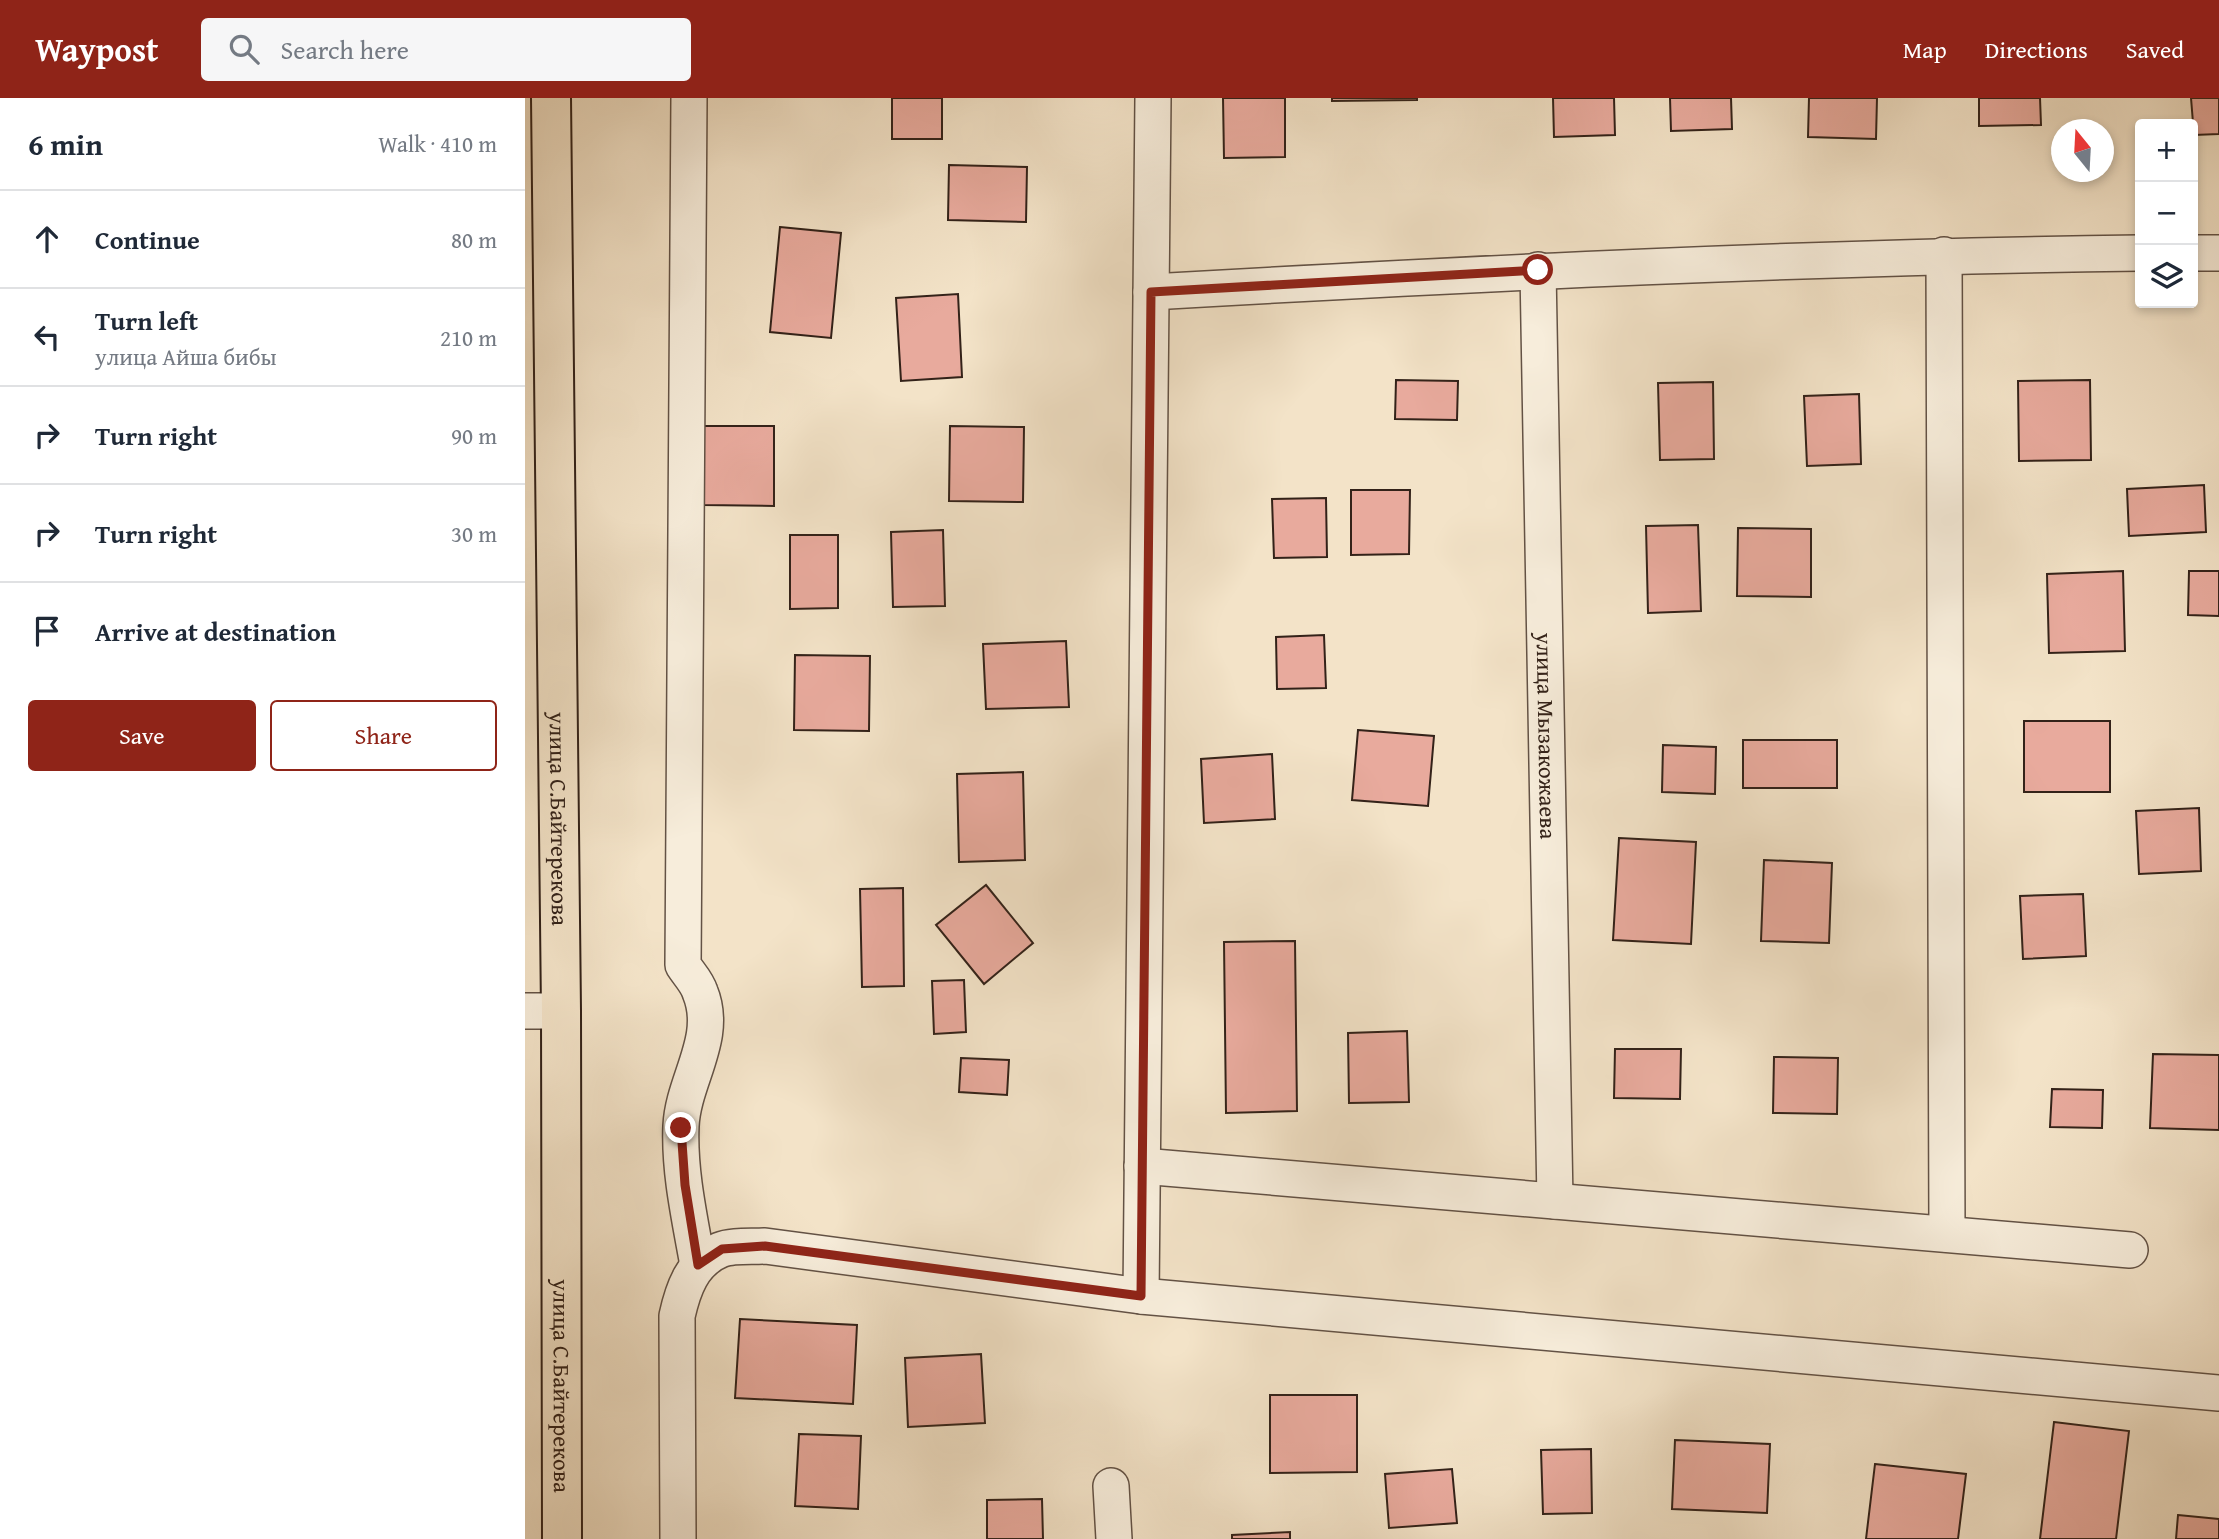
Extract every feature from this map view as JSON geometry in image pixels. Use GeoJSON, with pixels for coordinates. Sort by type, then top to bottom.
{"type":"FeatureCollection","features":[{"type":"Feature","properties":{"kind":"main road","name":"улица С.Байтерекова"},"geometry":{"type":"LineString","coordinates":[[551,98],[543,1011],[562,1539]]}},
{"type":"Feature","properties":{"kind":"street"},"geometry":{"type":"LineString","coordinates":[[689,98],[683,965],[699,989],[706,1010],[704,1045],[683,1106],[681,1128],[685,1185],[698,1265]]}},
{"type":"Feature","properties":{"kind":"street"},"geometry":{"type":"LineString","coordinates":[[1141,1296],[1153,98]]}},
{"type":"Feature","properties":{"kind":"street"},"geometry":{"type":"LineString","coordinates":[[1151,292],[1538,270],[1944,255],[2135,253]]}},
{"type":"Feature","properties":{"kind":"street"},"geometry":{"type":"LineString","coordinates":[[2198,253],[2219,253]]}},
{"type":"Feature","properties":{"kind":"street"},"geometry":{"type":"LineString","coordinates":[[1944,255],[1947,1234]]}},
{"type":"Feature","properties":{"kind":"street","name":"улица Мызакожаева"},"geometry":{"type":"LineString","coordinates":[[1538,270],[1555,1201]]}},
{"type":"Feature","properties":{"kind":"street"},"geometry":{"type":"LineString","coordinates":[[1142,1166],[2130,1250]]}},
{"type":"Feature","properties":{"kind":"street"},"geometry":{"type":"LineString","coordinates":[[678,1539],[677,1316],[683,1290],[698,1265],[722,1249],[765,1246],[1141,1296],[2219,1393]]}},
{"type":"Feature","properties":{"kind":"street"},"geometry":{"type":"LineString","coordinates":[[1111,1486],[1114,1539]]}},
{"type":"Feature","properties":{"kind":"building"},"geometry":{"type":"Polygon","coordinates":[[[892,98],[942,98],[942,139],[892,139],[892,98]]]}},
{"type":"Feature","properties":{"kind":"building"},"geometry":{"type":"Polygon","coordinates":[[[1223,98],[1285,98],[1285,157],[1224,158],[1223,98]]]}},
{"type":"Feature","properties":{"kind":"building"},"geometry":{"type":"Polygon","coordinates":[[[1332,98],[1417,98],[1417,100],[1332,101],[1332,98]]]}},
{"type":"Feature","properties":{"kind":"building"},"geometry":{"type":"Polygon","coordinates":[[[1553,98],[1614,98],[1615,135],[1554,137],[1553,98]]]}},
{"type":"Feature","properties":{"kind":"building"},"geometry":{"type":"Polygon","coordinates":[[[1670,98],[1731,98],[1732,129],[1671,131],[1670,98]]]}},
{"type":"Feature","properties":{"kind":"building"},"geometry":{"type":"Polygon","coordinates":[[[1809,98],[1877,98],[1876,139],[1808,137],[1809,98]]]}},
{"type":"Feature","properties":{"kind":"building"},"geometry":{"type":"Polygon","coordinates":[[[1979,98],[2040,98],[2041,125],[1979,126],[1979,98]]]}},
{"type":"Feature","properties":{"kind":"building"},"geometry":{"type":"Polygon","coordinates":[[[2191,98],[2219,98],[2219,134],[2198,135],[2198,119],[2193,119],[2191,98]]]}},
{"type":"Feature","properties":{"kind":"building"},"geometry":{"type":"Polygon","coordinates":[[[949,165],[1027,167],[1026,222],[948,220],[949,165]]]}},
{"type":"Feature","properties":{"kind":"building"},"geometry":{"type":"Polygon","coordinates":[[[780,227],[841,233],[831,338],[770,332],[780,227]]]}},
{"type":"Feature","properties":{"kind":"building"},"geometry":{"type":"Polygon","coordinates":[[[958,294],[962,377],[901,381],[896,298],[958,294]]]}},
{"type":"Feature","properties":{"kind":"building"},"geometry":{"type":"Polygon","coordinates":[[[1396,380],[1458,381],[1457,420],[1395,419],[1396,380]]]}},
{"type":"Feature","properties":{"kind":"building"},"geometry":{"type":"Polygon","coordinates":[[[2090,380],[2091,460],[2019,461],[2018,381],[2090,380]]]}},
{"type":"Feature","properties":{"kind":"building"},"geometry":{"type":"Polygon","coordinates":[[[1713,382],[1714,459],[1660,460],[1658,383],[1713,382]]]}},
{"type":"Feature","properties":{"kind":"building"},"geometry":{"type":"Polygon","coordinates":[[[1859,394],[1861,464],[1807,466],[1804,396],[1859,394]]]}},
{"type":"Feature","properties":{"kind":"building"},"geometry":{"type":"Polygon","coordinates":[[[704,426],[774,426],[774,506],[703,505],[704,426]]]}},
{"type":"Feature","properties":{"kind":"building"},"geometry":{"type":"Polygon","coordinates":[[[950,426],[1024,427],[1023,502],[949,501],[950,426]]]}},
{"type":"Feature","properties":{"kind":"building"},"geometry":{"type":"Polygon","coordinates":[[[2204,485],[2206,532],[2129,536],[2127,489],[2204,485]]]}},
{"type":"Feature","properties":{"kind":"building"},"geometry":{"type":"Polygon","coordinates":[[[1351,490],[1410,490],[1409,554],[1351,555],[1351,490]]]}},
{"type":"Feature","properties":{"kind":"building"},"geometry":{"type":"Polygon","coordinates":[[[1326,498],[1327,557],[1274,558],[1272,499],[1326,498]]]}},
{"type":"Feature","properties":{"kind":"building"},"geometry":{"type":"Polygon","coordinates":[[[1698,525],[1701,611],[1648,613],[1646,526],[1698,525]]]}},
{"type":"Feature","properties":{"kind":"building"},"geometry":{"type":"Polygon","coordinates":[[[1738,528],[1811,529],[1811,597],[1737,596],[1738,528]]]}},
{"type":"Feature","properties":{"kind":"building"},"geometry":{"type":"Polygon","coordinates":[[[943,530],[945,606],[893,607],[891,532],[943,530]]]}},
{"type":"Feature","properties":{"kind":"building"},"geometry":{"type":"Polygon","coordinates":[[[790,535],[838,535],[838,608],[790,609],[790,535]]]}},
{"type":"Feature","properties":{"kind":"building"},"geometry":{"type":"Polygon","coordinates":[[[2123,571],[2125,651],[2049,653],[2047,574],[2123,571]]]}},
{"type":"Feature","properties":{"kind":"building"},"geometry":{"type":"Polygon","coordinates":[[[2189,571],[2219,571],[2219,616],[2188,615],[2189,571]]]}},
{"type":"Feature","properties":{"kind":"building"},"geometry":{"type":"Polygon","coordinates":[[[1324,635],[1326,688],[1277,689],[1276,637],[1324,635]]]}},
{"type":"Feature","properties":{"kind":"building"},"geometry":{"type":"Polygon","coordinates":[[[1066,641],[1069,707],[986,709],[983,644],[1066,641]]]}},
{"type":"Feature","properties":{"kind":"building"},"geometry":{"type":"Polygon","coordinates":[[[795,655],[870,656],[869,731],[794,730],[795,655]]]}},
{"type":"Feature","properties":{"kind":"building"},"geometry":{"type":"Polygon","coordinates":[[[2024,721],[2110,721],[2110,792],[2024,792],[2024,721]]]}},
{"type":"Feature","properties":{"kind":"building"},"geometry":{"type":"Polygon","coordinates":[[[1358,730],[1434,736],[1428,806],[1352,800],[1358,730]]]}},
{"type":"Feature","properties":{"kind":"building"},"geometry":{"type":"Polygon","coordinates":[[[1743,740],[1837,740],[1837,788],[1743,788],[1743,740]]]}},
{"type":"Feature","properties":{"kind":"building"},"geometry":{"type":"Polygon","coordinates":[[[1663,745],[1716,747],[1715,794],[1662,792],[1663,745]]]}},
{"type":"Feature","properties":{"kind":"building"},"geometry":{"type":"Polygon","coordinates":[[[1272,754],[1275,819],[1204,823],[1201,759],[1272,754]]]}},
{"type":"Feature","properties":{"kind":"building"},"geometry":{"type":"Polygon","coordinates":[[[1023,772],[1025,860],[959,862],[957,774],[1023,772]]]}},
{"type":"Feature","properties":{"kind":"building"},"geometry":{"type":"Polygon","coordinates":[[[2199,808],[2201,871],[2139,874],[2136,811],[2199,808]]]}},
{"type":"Feature","properties":{"kind":"building"},"geometry":{"type":"Polygon","coordinates":[[[1619,838],[1696,842],[1691,944],[1613,940],[1619,838]]]}},
{"type":"Feature","properties":{"kind":"building"},"geometry":{"type":"Polygon","coordinates":[[[1764,860],[1832,863],[1829,943],[1761,941],[1764,860]]]}},
{"type":"Feature","properties":{"kind":"building"},"geometry":{"type":"Polygon","coordinates":[[[986,885],[1033,943],[984,984],[936,925],[986,885]]]}},
{"type":"Feature","properties":{"kind":"building"},"geometry":{"type":"Polygon","coordinates":[[[903,888],[904,986],[862,987],[860,889],[903,888]]]}},
{"type":"Feature","properties":{"kind":"building"},"geometry":{"type":"Polygon","coordinates":[[[2083,894],[2086,956],[2023,959],[2020,896],[2083,894]]]}},
{"type":"Feature","properties":{"kind":"building"},"geometry":{"type":"Polygon","coordinates":[[[1295,941],[1297,1111],[1226,1113],[1224,942],[1295,941]]]}},
{"type":"Feature","properties":{"kind":"building"},"geometry":{"type":"Polygon","coordinates":[[[964,980],[966,1032],[934,1034],[932,981],[964,980]]]}},
{"type":"Feature","properties":{"kind":"building"},"geometry":{"type":"Polygon","coordinates":[[[1407,1031],[1409,1102],[1349,1103],[1348,1033],[1407,1031]]]}},
{"type":"Feature","properties":{"kind":"building"},"geometry":{"type":"Polygon","coordinates":[[[1615,1049],[1681,1049],[1680,1099],[1614,1098],[1615,1049]]]}},
{"type":"Feature","properties":{"kind":"building"},"geometry":{"type":"Polygon","coordinates":[[[2153,1054],[2219,1055],[2219,1130],[2150,1128],[2153,1054]]]}},
{"type":"Feature","properties":{"kind":"building"},"geometry":{"type":"Polygon","coordinates":[[[1774,1057],[1838,1058],[1837,1114],[1773,1113],[1774,1057]]]}},
{"type":"Feature","properties":{"kind":"building"},"geometry":{"type":"Polygon","coordinates":[[[961,1058],[1009,1060],[1007,1095],[959,1092],[961,1058]]]}},
{"type":"Feature","properties":{"kind":"building"},"geometry":{"type":"Polygon","coordinates":[[[2052,1089],[2103,1090],[2102,1128],[2050,1127],[2052,1089]]]}},
{"type":"Feature","properties":{"kind":"building"},"geometry":{"type":"Polygon","coordinates":[[[740,1319],[857,1325],[853,1404],[735,1398],[740,1319]]]}},
{"type":"Feature","properties":{"kind":"building"},"geometry":{"type":"Polygon","coordinates":[[[981,1354],[985,1423],[908,1427],[905,1358],[981,1354]]]}},
{"type":"Feature","properties":{"kind":"building"},"geometry":{"type":"Polygon","coordinates":[[[1270,1395],[1357,1395],[1357,1472],[1270,1473],[1270,1395]]]}},
{"type":"Feature","properties":{"kind":"building"},"geometry":{"type":"Polygon","coordinates":[[[2054,1422],[2129,1431],[2116,1539],[2040,1539],[2054,1422]]]}},
{"type":"Feature","properties":{"kind":"building"},"geometry":{"type":"Polygon","coordinates":[[[799,1434],[861,1436],[858,1509],[795,1506],[799,1434]]]}},
{"type":"Feature","properties":{"kind":"building"},"geometry":{"type":"Polygon","coordinates":[[[1675,1440],[1770,1444],[1767,1513],[1672,1509],[1675,1440]]]}},
{"type":"Feature","properties":{"kind":"building"},"geometry":{"type":"Polygon","coordinates":[[[1591,1449],[1592,1513],[1543,1514],[1541,1450],[1591,1449]]]}},
{"type":"Feature","properties":{"kind":"building"},"geometry":{"type":"Polygon","coordinates":[[[1875,1464],[1966,1474],[1958,1539],[1866,1539],[1875,1464]]]}},
{"type":"Feature","properties":{"kind":"building"},"geometry":{"type":"Polygon","coordinates":[[[1452,1469],[1457,1523],[1389,1528],[1385,1474],[1452,1469]]]}},
{"type":"Feature","properties":{"kind":"building"},"geometry":{"type":"Polygon","coordinates":[[[1042,1499],[1043,1539],[987,1539],[987,1500],[1042,1499]]]}},
{"type":"Feature","properties":{"kind":"building"},"geometry":{"type":"Polygon","coordinates":[[[2178,1515],[2219,1519],[2219,1539],[2176,1539],[2178,1515]]]}},
{"type":"Feature","properties":{"kind":"building"},"geometry":{"type":"Polygon","coordinates":[[[1290,1532],[1290,1539],[1232,1539],[1232,1535],[1290,1532]]]}},
{"type":"Feature","properties":{"kind":"route"},"geometry":{"type":"LineString","coordinates":[[681,1128],[685,1185],[698,1265],[722,1249],[765,1246],[1141,1296],[1151,292],[1538,270]]}}]}
